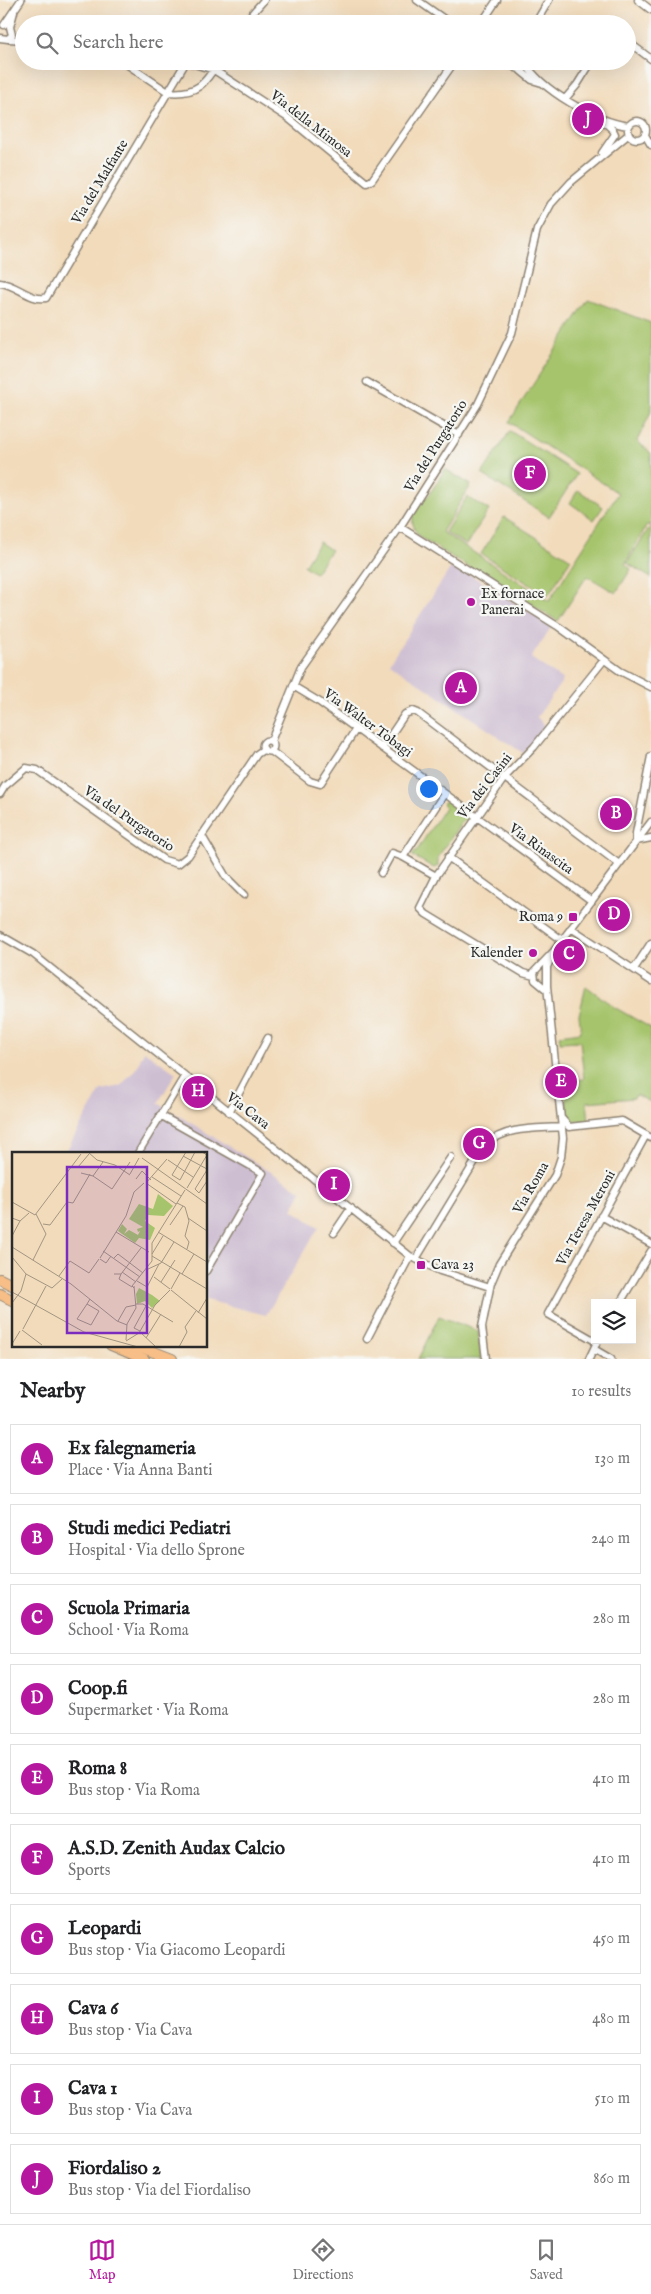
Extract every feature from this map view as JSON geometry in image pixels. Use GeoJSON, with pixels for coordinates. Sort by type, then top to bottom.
{"type":"FeatureCollection","features":[{"type":"Feature","properties":{"kind":"highway"},"geometry":{"type":"LineString","coordinates":[[0,1279],[12,1285]]}},
{"type":"Feature","properties":{"kind":"highway"},"geometry":{"type":"LineString","coordinates":[[0,1294],[12,1300]]}},
{"type":"Feature","properties":{"kind":"highway"},"geometry":{"type":"LineString","coordinates":[[113,1346],[144,1359]]}},
{"type":"Feature","properties":{"kind":"highway"},"geometry":{"type":"LineString","coordinates":[[139,1346],[172,1359]]}},
{"type":"Feature","properties":{"kind":"street"},"geometry":{"type":"LineString","coordinates":[[3,39],[21,0]]}},
{"type":"Feature","properties":{"kind":"street"},"geometry":{"type":"LineString","coordinates":[[251,15],[264,0]]}},
{"type":"Feature","properties":{"kind":"street"},"geometry":{"type":"LineString","coordinates":[[417,0],[438,15]]}},
{"type":"Feature","properties":{"kind":"street"},"geometry":{"type":"LineString","coordinates":[[487,15],[497,0]]}},
{"type":"Feature","properties":{"kind":"street"},"geometry":{"type":"LineString","coordinates":[[638,0],[651,10]]}},
{"type":"Feature","properties":{"kind":"street"},"geometry":{"type":"LineString","coordinates":[[541,15],[547,3]]}},
{"type":"Feature","properties":{"kind":"street"},"geometry":{"type":"LineString","coordinates":[[636,48],[651,59]]}},
{"type":"Feature","properties":{"kind":"street"},"geometry":{"type":"LineString","coordinates":[[135,70],[168,92],[182,93],[194,90],[206,82],[214,70]]}},
{"type":"Feature","properties":{"kind":"street"},"geometry":{"type":"LineString","coordinates":[[168,92],[180,70]]}},
{"type":"Feature","properties":{"kind":"street","name":"Via della Mimosa"},"geometry":{"type":"LineString","coordinates":[[214,70],[288,118],[367,183],[372,180],[449,70]]}},
{"type":"Feature","properties":{"kind":"street"},"geometry":{"type":"LineString","coordinates":[[524,70],[532,80],[543,84],[565,99],[630,133]]}},
{"type":"Feature","properties":{"kind":"street"},"geometry":{"type":"LineString","coordinates":[[565,99],[586,70]]}},
{"type":"Feature","properties":{"kind":"street","name":"Via del Malfante"},"geometry":{"type":"LineString","coordinates":[[0,283],[7,283],[40,299],[46,298],[168,92]]}},
{"type":"Feature","properties":{"kind":"street"},"geometry":{"type":"LineString","coordinates":[[591,113],[614,130],[615,134],[599,158]]}},
{"type":"Feature","properties":{"kind":"street"},"geometry":{"type":"LineString","coordinates":[[599,158],[614,148],[630,133],[638,121],[648,125],[647,133],[651,145]]}},
{"type":"Feature","properties":{"kind":"street"},"geometry":{"type":"LineString","coordinates":[[603,122],[641,138],[647,133]]}},
{"type":"Feature","properties":{"kind":"street","name":"Via del Purgatorio"},"geometry":{"type":"LineString","coordinates":[[0,794],[26,768],[37,770],[171,863],[178,864],[184,860],[256,754],[264,749],[265,741],[271,741],[301,667],[326,629],[400,527],[478,404],[512,332],[538,230],[551,204],[571,182],[599,158]]}},
{"type":"Feature","properties":{"kind":"street"},"geometry":{"type":"LineString","coordinates":[[366,382],[459,435]]}},
{"type":"Feature","properties":{"kind":"street"},"geometry":{"type":"LineString","coordinates":[[400,527],[559,627],[620,671],[651,687]]}},
{"type":"Feature","properties":{"kind":"street","name":"Via dei Casini"},"geometry":{"type":"LineString","coordinates":[[534,976],[524,973],[426,914],[420,908],[448,857],[505,777],[534,747],[604,660]]}},
{"type":"Feature","properties":{"kind":"street","name":"Via Walter Tobagi"},"geometry":{"type":"LineString","coordinates":[[293,686],[318,701],[476,817]]}},
{"type":"Feature","properties":{"kind":"street"},"geometry":{"type":"LineString","coordinates":[[382,748],[405,714],[413,711],[505,777],[619,864]]}},
{"type":"Feature","properties":{"kind":"street"},"geometry":{"type":"LineString","coordinates":[[264,749],[271,751],[310,781],[320,784],[356,729]]}},
{"type":"Feature","properties":{"kind":"street"},"geometry":{"type":"LineString","coordinates":[[271,741],[274,746],[271,751]]}},
{"type":"Feature","properties":{"kind":"street"},"geometry":{"type":"LineString","coordinates":[[651,756],[636,833],[636,842],[651,838]]}},
{"type":"Feature","properties":{"kind":"street"},"geometry":{"type":"LineString","coordinates":[[403,857],[444,794]]}},
{"type":"Feature","properties":{"kind":"street","name":"Via Rinascita"},"geometry":{"type":"LineString","coordinates":[[476,817],[592,901]]}},
{"type":"Feature","properties":{"kind":"street","name":"Via Roma"},"geometry":{"type":"LineString","coordinates":[[534,976],[535,970],[554,951],[651,822]]}},
{"type":"Feature","properties":{"kind":"street"},"geometry":{"type":"LineString","coordinates":[[202,836],[226,876],[244,895]]}},
{"type":"Feature","properties":{"kind":"street"},"geometry":{"type":"LineString","coordinates":[[381,873],[392,853],[403,857],[436,876]]}},
{"type":"Feature","properties":{"kind":"street"},"geometry":{"type":"LineString","coordinates":[[448,857],[562,940]]}},
{"type":"Feature","properties":{"kind":"street"},"geometry":{"type":"LineString","coordinates":[[571,928],[651,981]]}},
{"type":"Feature","properties":{"kind":"street","name":"Via Cava"},"geometry":{"type":"LineString","coordinates":[[0,935],[33,954],[184,1077],[413,1257],[440,1271],[490,1287]]}},
{"type":"Feature","properties":{"kind":"street"},"geometry":{"type":"LineString","coordinates":[[634,969],[651,943]]}},
{"type":"Feature","properties":{"kind":"street","name":"Via Roma"},"geometry":{"type":"LineString","coordinates":[[486,1359],[482,1327],[490,1287],[499,1264],[554,1175],[561,1157],[566,1127],[561,1113],[548,992],[547,970],[554,951]]}},
{"type":"Feature","properties":{"kind":"street"},"geometry":{"type":"LineString","coordinates":[[539,968],[547,970]]}},
{"type":"Feature","properties":{"kind":"street"},"geometry":{"type":"LineString","coordinates":[[534,976],[548,992]]}},
{"type":"Feature","properties":{"kind":"street"},"geometry":{"type":"LineString","coordinates":[[540,983],[548,979]]}},
{"type":"Feature","properties":{"kind":"street"},"geometry":{"type":"LineString","coordinates":[[229,1112],[268,1038]]}},
{"type":"Feature","properties":{"kind":"street"},"geometry":{"type":"LineString","coordinates":[[139,1152],[184,1077]]}},
{"type":"Feature","properties":{"kind":"street"},"geometry":{"type":"LineString","coordinates":[[160,1115],[263,1173],[208,1268]]}},
{"type":"Feature","properties":{"kind":"street"},"geometry":{"type":"LineString","coordinates":[[367,1339],[413,1257],[485,1145],[496,1135],[512,1130],[622,1121],[648,1136]]}},
{"type":"Feature","properties":{"kind":"street","name":"Via Teresa Meroni"},"geometry":{"type":"LineString","coordinates":[[591,1338],[548,1314],[601,1216],[648,1136]]}},
{"type":"Feature","properties":{"kind":"street"},"geometry":{"type":"LineString","coordinates":[[393,1242],[450,1157]]}},
{"type":"Feature","properties":{"kind":"street"},"geometry":{"type":"LineString","coordinates":[[334,1232],[351,1208]]}},
{"type":"Feature","properties":{"kind":"street"},"geometry":{"type":"LineString","coordinates":[[601,1216],[651,1244]]}},
{"type":"Feature","properties":{"kind":"street"},"geometry":{"type":"LineString","coordinates":[[622,1299],[651,1250]]}},
{"type":"Feature","properties":{"kind":"street"},"geometry":{"type":"LineString","coordinates":[[589,1359],[596,1344]]}},
{"type":"Feature","properties":{"kind":"street"},"geometry":{"type":"LineString","coordinates":[[594,1349],[611,1359]]}},
{"type":"Feature","properties":{"kind":"shaded area"},"geometry":{"type":"Polygon","coordinates":[[[453,564],[552,626],[531,658],[563,680],[537,717],[545,726],[523,753],[389,663],[453,564]]]}},
{"type":"Feature","properties":{"kind":"shaded area"},"geometry":{"type":"Polygon","coordinates":[[[144,1051],[176,1073],[158,1103],[302,1191],[292,1210],[319,1227],[266,1315],[208,1300],[208,1152],[66,1152],[101,1090],[121,1086],[137,1067],[144,1051]]]}},
{"type":"Feature","properties":{"kind":"green space"},"geometry":{"type":"Polygon","coordinates":[[[588,299],[651,323],[651,412],[637,441],[651,453],[651,525],[647,525],[625,564],[631,569],[616,593],[587,576],[558,621],[421,538],[414,527],[413,517],[425,496],[429,495],[445,469],[471,485],[442,532],[549,601],[618,493],[509,422],[588,299]]]}},
{"type":"Feature","properties":{"kind":"green space"},"geometry":{"type":"Polygon","coordinates":[[[510,431],[577,474],[549,517],[482,474],[510,431]]]}},
{"type":"Feature","properties":{"kind":"green space"},"geometry":{"type":"Polygon","coordinates":[[[578,490],[603,507],[594,520],[570,503],[578,490]]]}},
{"type":"Feature","properties":{"kind":"green space"},"geometry":{"type":"Polygon","coordinates":[[[467,497],[489,510],[466,545],[445,532],[467,497]]]}},
{"type":"Feature","properties":{"kind":"green space"},"geometry":{"type":"Polygon","coordinates":[[[504,517],[571,559],[548,596],[481,554],[504,517]]]}},
{"type":"Feature","properties":{"kind":"green space"},"geometry":{"type":"Polygon","coordinates":[[[651,525],[651,578],[627,563],[651,525]]]}},
{"type":"Feature","properties":{"kind":"green space"},"geometry":{"type":"Polygon","coordinates":[[[319,542],[331,550],[315,573],[304,566],[319,542]]]}},
{"type":"Feature","properties":{"kind":"green space"},"geometry":{"type":"Polygon","coordinates":[[[447,800],[465,814],[468,819],[462,822],[438,857],[438,866],[434,868],[413,856],[413,853],[416,852],[445,807],[442,804],[447,800]]]}},
{"type":"Feature","properties":{"kind":"green space"},"geometry":{"type":"Polygon","coordinates":[[[586,986],[614,1007],[651,1028],[651,1102],[636,1095],[634,1098],[587,1102],[589,1121],[574,1122],[567,1113],[566,1081],[584,1079],[580,1041],[560,1042],[559,1035],[581,1032],[579,1015],[586,986]]]}},
{"type":"Feature","properties":{"kind":"green space"},"geometry":{"type":"Polygon","coordinates":[[[439,1316],[478,1331],[481,1359],[418,1359],[439,1316]]]}},
{"type":"Feature","properties":{"kind":"place","name":"Fiordaliso 2"},"geometry":{"type":"Point","coordinates":[588,119]}},
{"type":"Feature","properties":{"kind":"place","name":"A.S.D. Zenith Audax Calcio"},"geometry":{"type":"Point","coordinates":[530,474]}},
{"type":"Feature","properties":{"kind":"place","name":"Ex fornace Panerai"},"geometry":{"type":"Point","coordinates":[471,602]}},
{"type":"Feature","properties":{"kind":"place","name":"Ex falegnameria"},"geometry":{"type":"Point","coordinates":[461,688]}},
{"type":"Feature","properties":{"kind":"place","name":"Studi medici Pediatri"},"geometry":{"type":"Point","coordinates":[616,814]}},
{"type":"Feature","properties":{"kind":"place","name":"Coop.fi"},"geometry":{"type":"Point","coordinates":[614,915]}},
{"type":"Feature","properties":{"kind":"place","name":"Roma 9"},"geometry":{"type":"Point","coordinates":[573,917]}},
{"type":"Feature","properties":{"kind":"place","name":"Kalender"},"geometry":{"type":"Point","coordinates":[533,953]}},
{"type":"Feature","properties":{"kind":"place","name":"Scuola Primaria"},"geometry":{"type":"Point","coordinates":[569,955]}},
{"type":"Feature","properties":{"kind":"place","name":"Roma 8"},"geometry":{"type":"Point","coordinates":[561,1082]}},
{"type":"Feature","properties":{"kind":"place","name":"Cava 6"},"geometry":{"type":"Point","coordinates":[198,1092]}},
{"type":"Feature","properties":{"kind":"place","name":"Leopardi"},"geometry":{"type":"Point","coordinates":[479,1144]}},
{"type":"Feature","properties":{"kind":"place","name":"Cava 1"},"geometry":{"type":"Point","coordinates":[334,1185]}},
{"type":"Feature","properties":{"kind":"place","name":"Cava 23"},"geometry":{"type":"Point","coordinates":[421,1265]}}]}
